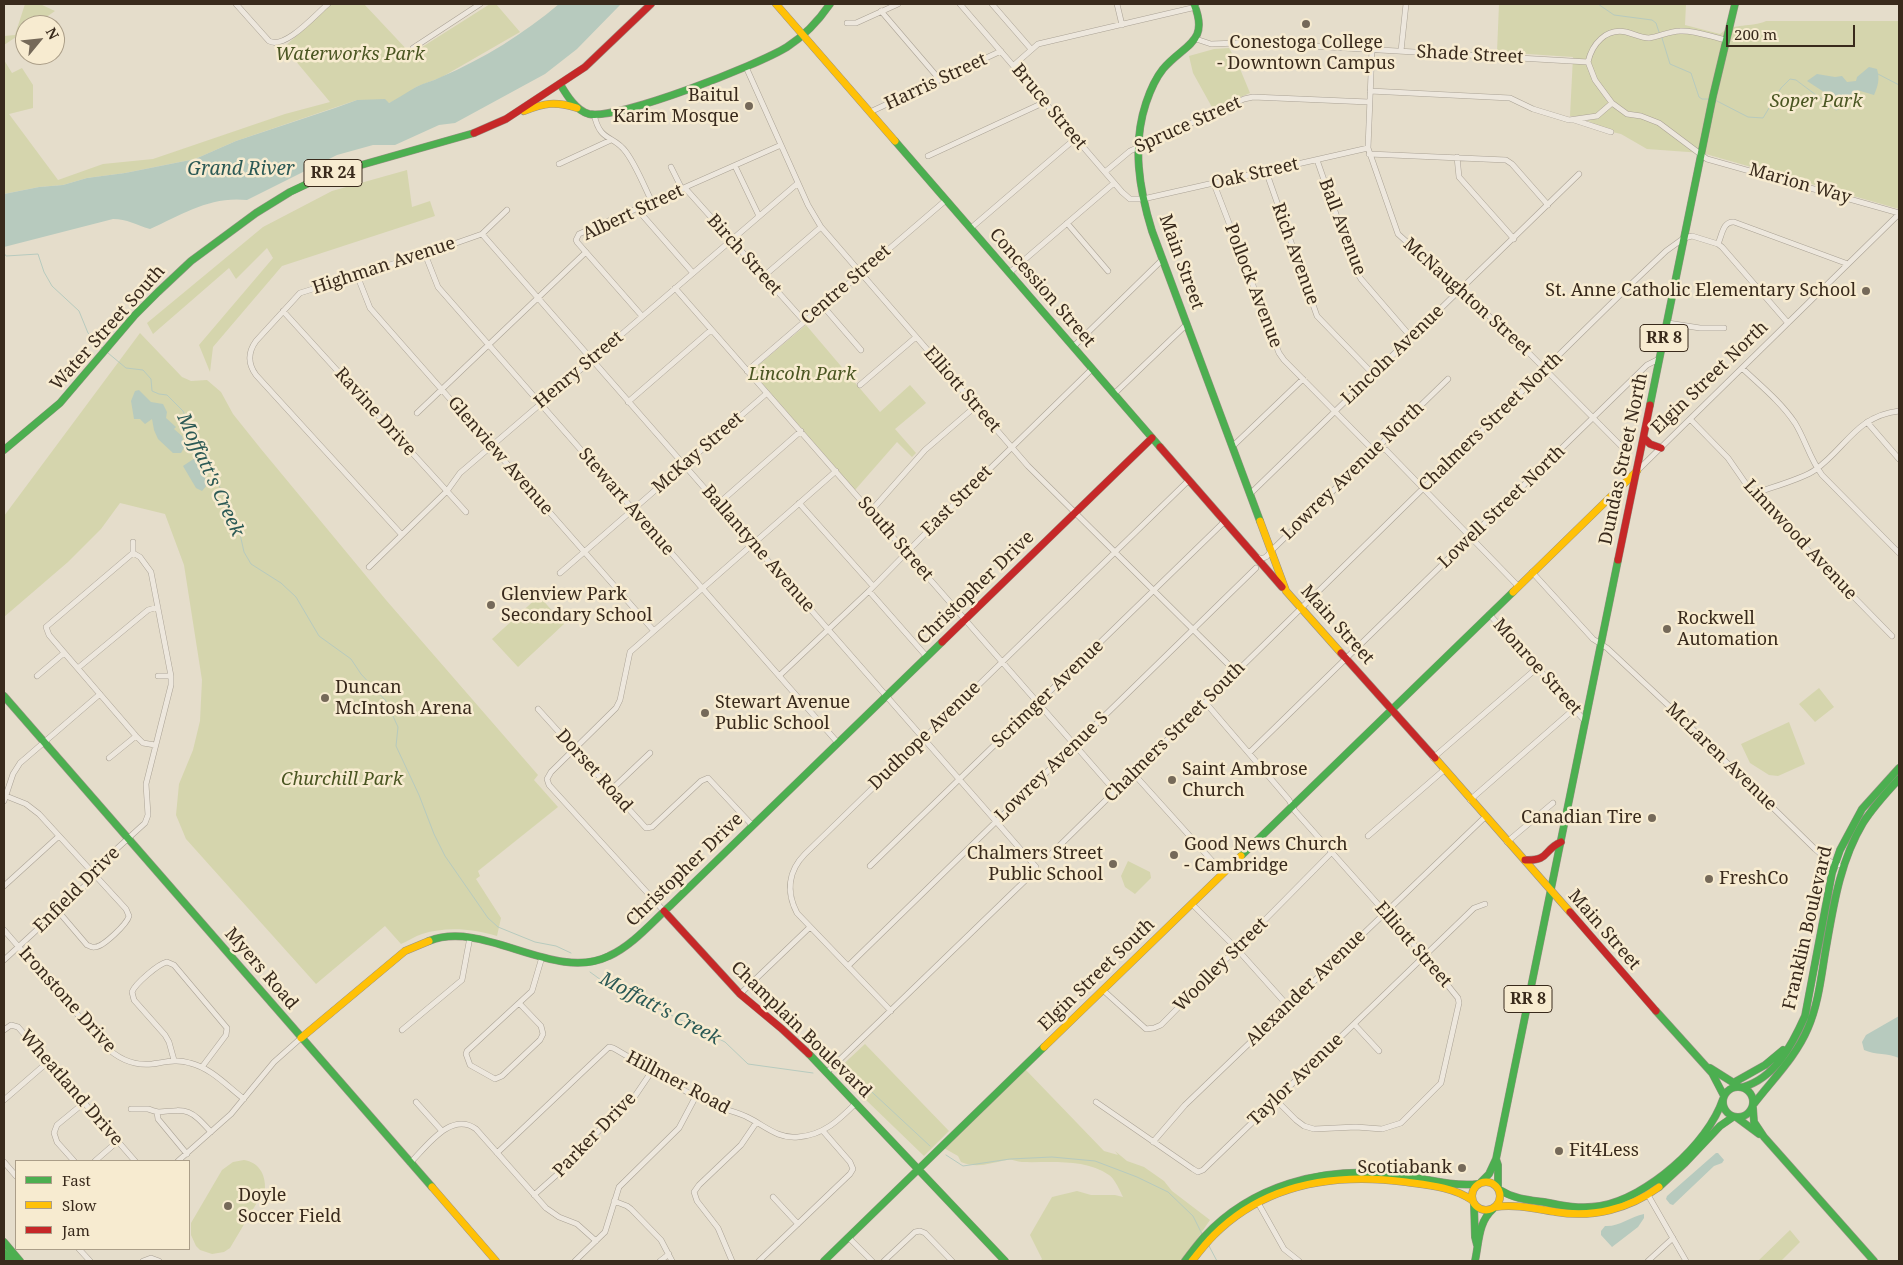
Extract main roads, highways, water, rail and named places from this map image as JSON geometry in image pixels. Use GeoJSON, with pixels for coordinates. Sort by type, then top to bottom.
{"type":"FeatureCollection","features":[{"type":"Feature","properties":{"kind":"main road","name":"Water Street South"},"geometry":{"type":"LineString","coordinates":[[4,450],[55,408],[135,315],[191,261],[256,212],[290,192],[326,175],[470,135],[506,119],[560,84],[595,58],[650,4]]}},
{"type":"Feature","properties":{"kind":"main road","name":"Concession Street"},"geometry":{"type":"LineString","coordinates":[[776,4],[1286,591]]}},
{"type":"Feature","properties":{"kind":"main road"},"geometry":{"type":"LineString","coordinates":[[506,119],[550,101],[563,102],[594,114],[607,113],[650,101],[746,67],[780,51],[814,24],[830,4]]}},
{"type":"Feature","properties":{"kind":"main road","name":"Dundas Street North"},"geometry":{"type":"LineString","coordinates":[[1550,890],[1668,323],[1713,96],[1735,4]]}},
{"type":"Feature","properties":{"kind":"main road","name":"Main Street"},"geometry":{"type":"LineString","coordinates":[[1195,6],[1200,21],[1196,39],[1165,67],[1157,78],[1143,114],[1138,147],[1143,199],[1149,223],[1286,591],[1525,860],[1682,1042],[1705,1065],[1720,1084],[1724,1097]]}},
{"type":"Feature","properties":{"kind":"main road"},"geometry":{"type":"LineString","coordinates":[[560,84],[579,108]]}},
{"type":"Feature","properties":{"kind":"main road","name":"Christopher Drive"},"geometry":{"type":"LineString","coordinates":[[301,1038],[405,951],[439,937],[470,936],[561,961],[578,962],[592,961],[608,956],[632,942],[1152,438]]}},
{"type":"Feature","properties":{"kind":"main road"},"geometry":{"type":"LineString","coordinates":[[1644,438],[1650,444],[1661,448]]}},
{"type":"Feature","properties":{"kind":"main road","name":"Elgin Street North"},"geometry":{"type":"LineString","coordinates":[[1391,709],[1637,471]]}},
{"type":"Feature","properties":{"kind":"main road","name":"Myers Road"},"geometry":{"type":"LineString","coordinates":[[4,696],[496,1261]]}},
{"type":"Feature","properties":{"kind":"main road","name":"Elgin Street South"},"geometry":{"type":"LineString","coordinates":[[824,1261],[1391,709]]}},
{"type":"Feature","properties":{"kind":"main road","name":"Franklin Boulevard"},"geometry":{"type":"LineString","coordinates":[[1739,1086],[1750,1086],[1760,1081],[1782,1058],[1792,1042],[1805,1016],[1835,864],[1844,839],[1862,809],[1899,768]]}},
{"type":"Feature","properties":{"kind":"main road","name":"Franklin Boulevard"},"geometry":{"type":"LineString","coordinates":[[1753,1106],[1763,1091],[1792,1058],[1808,1029],[1816,1003],[1842,866],[1862,823],[1876,803],[1899,779]]}},
{"type":"Feature","properties":{"kind":"main road"},"geometry":{"type":"LineString","coordinates":[[1525,860],[1538,861],[1543,859],[1548,855],[1552,846],[1560,842]]}},
{"type":"Feature","properties":{"kind":"main road","name":"RR 8"},"geometry":{"type":"LineString","coordinates":[[1480,1183],[1490,1175],[1492,1164],[1496,1159],[1550,890]]}},
{"type":"Feature","properties":{"kind":"main road","name":"Champlain Boulevard"},"geometry":{"type":"LineString","coordinates":[[664,912],[740,994],[786,1032],[827,1072],[1005,1261]]}},
{"type":"Feature","properties":{"kind":"main road"},"geometry":{"type":"LineString","coordinates":[[1185,1261],[1227,1214],[1302,1179],[1331,1173],[1353,1171],[1401,1175],[1457,1185],[1489,1182],[1516,1200],[1568,1207],[1598,1206],[1627,1198],[1655,1181],[1693,1145],[1712,1121],[1724,1097],[1731,1088],[1739,1086],[1792,1042]]}},
{"type":"Feature","properties":{"kind":"main road","name":"Main Street"},"geometry":{"type":"LineString","coordinates":[[1705,1065],[1739,1086]]}},
{"type":"Feature","properties":{"kind":"main road"},"geometry":{"type":"LineString","coordinates":[[1739,1086],[1752,1094],[1754,1122],[1764,1137],[1874,1261]]}},
{"type":"Feature","properties":{"kind":"main road"},"geometry":{"type":"LineString","coordinates":[[1724,1097],[1724,1107],[1734,1117],[1764,1137]]}},
{"type":"Feature","properties":{"kind":"main road"},"geometry":{"type":"LineString","coordinates":[[1256,1199],[1308,1183],[1356,1177],[1388,1179],[1457,1191],[1481,1209],[1511,1206],[1567,1214],[1588,1214],[1618,1208],[1648,1195],[1684,1164],[1718,1125],[1734,1117],[1744,1116],[1753,1106]]}},
{"type":"Feature","properties":{"kind":"main road","name":"RR 8"},"geometry":{"type":"LineString","coordinates":[[1496,1159],[1499,1189]]}},
{"type":"Feature","properties":{"kind":"main road"},"geometry":{"type":"LineString","coordinates":[[1478,1245],[1475,1237],[1473,1189],[1480,1183]]}},
{"type":"Feature","properties":{"kind":"main road"},"geometry":{"type":"LineString","coordinates":[[1475,1261],[1484,1219],[1500,1200],[1499,1189]]}},
{"type":"Feature","properties":{"kind":"main road"},"geometry":{"type":"LineString","coordinates":[[4,1242],[20,1261]]}},
{"type":"Feature","properties":{"kind":"main road"},"geometry":{"type":"LineString","coordinates":[[1192,1261],[1201,1244]]}},
{"type":"Feature","properties":{"kind":"main road"},"geometry":{"type":"LineString","coordinates":[[4,1253],[11,1261]]}},
{"type":"Feature","properties":{"kind":"water","name":"Grand River"},"geometry":{"type":"Polygon","coordinates":[[[559,4],[621,4],[577,49],[545,74],[455,123],[439,125],[395,145],[373,145],[337,155],[247,200],[234,199],[209,203],[150,229],[127,221],[113,219],[4,247],[4,194],[39,187],[63,185],[87,178],[125,173],[195,159],[236,141],[357,100],[385,99],[389,103],[416,87],[457,70],[488,54],[518,35],[559,4]]]}},
{"type":"Feature","properties":{"kind":"water"},"geometry":{"type":"Polygon","coordinates":[[[1869,67],[1877,69],[1878,73],[1877,89],[1874,95],[1857,90],[1847,107],[1807,81],[1817,74],[1835,77],[1842,76],[1847,82],[1856,81],[1857,77],[1869,67]]]}},
{"type":"Feature","properties":{"kind":"water"},"geometry":{"type":"Polygon","coordinates":[[[139,390],[151,402],[163,404],[167,412],[166,418],[182,436],[185,446],[181,453],[173,453],[158,439],[152,419],[145,424],[140,419],[134,419],[131,401],[135,391],[139,390]]]}},
{"type":"Feature","properties":{"kind":"water"},"geometry":{"type":"Polygon","coordinates":[[[195,458],[208,484],[202,491],[196,488],[183,466],[195,458]]]}},
{"type":"Feature","properties":{"kind":"water"},"geometry":{"type":"Polygon","coordinates":[[[1899,1016],[1899,1058],[1864,1050],[1862,1042],[1866,1035],[1899,1016]]]}},
{"type":"Feature","properties":{"kind":"water"},"geometry":{"type":"Polygon","coordinates":[[[1716,1153],[1724,1160],[1722,1163],[1714,1166],[1673,1205],[1670,1204],[1666,1199],[1667,1196],[1716,1153]]]}},
{"type":"Feature","properties":{"kind":"water"},"geometry":{"type":"Polygon","coordinates":[[[1644,1214],[1644,1218],[1638,1227],[1612,1247],[1601,1235],[1601,1231],[1605,1226],[1615,1225],[1644,1214]]]}},
{"type":"Feature","properties":{"kind":"waterway"},"geometry":{"type":"LineString","coordinates":[[1598,4],[1614,15],[1652,20],[1656,23],[1659,32]]}},
{"type":"Feature","properties":{"kind":"waterway"},"geometry":{"type":"LineString","coordinates":[[1662,38],[1670,64],[1691,73],[1699,97],[1708,99]]}},
{"type":"Feature","properties":{"kind":"waterway"},"geometry":{"type":"LineString","coordinates":[[1878,74],[1899,85]]}},
{"type":"Feature","properties":{"kind":"waterway"},"geometry":{"type":"LineString","coordinates":[[1715,100],[1748,117],[1763,118],[1781,88],[1790,79],[1796,80],[1836,110],[1844,106]]}},
{"type":"Feature","properties":{"kind":"waterway","name":"Moffatt's Creek"},"geometry":{"type":"LineString","coordinates":[[4,253],[6,256],[38,254],[44,272],[52,286],[79,311],[88,333],[103,349]]}},
{"type":"Feature","properties":{"kind":"waterway","name":"Moffatt's Creek"},"geometry":{"type":"LineString","coordinates":[[108,353],[126,368],[143,370],[151,379],[152,391],[167,395],[183,411],[238,525],[244,552],[251,564],[281,583],[296,597],[319,636],[351,659],[361,674],[386,701],[398,727],[396,746],[419,795],[434,834],[445,856],[488,918],[498,927],[535,942],[556,946],[571,953]]}},
{"type":"Feature","properties":{"kind":"waterway","name":"Moffatt's Creek"},"geometry":{"type":"LineString","coordinates":[[590,972],[601,980],[725,1042],[748,1064],[813,1073]]}},
{"type":"Feature","properties":{"kind":"waterway","name":"Moffatt's Creek"},"geometry":{"type":"LineString","coordinates":[[843,1076],[859,1080],[930,1146]]}},
{"type":"Feature","properties":{"kind":"waterway","name":"Moffatt's Creek"},"geometry":{"type":"LineString","coordinates":[[946,1155],[963,1166],[1010,1159],[1052,1157],[1095,1161],[1137,1177],[1168,1192],[1193,1216],[1202,1234]]}},
{"type":"Feature","properties":{"kind":"waterway","name":"Moffatt's Creek"},"geometry":{"type":"LineString","coordinates":[[1209,1246],[1217,1261]]}},
{"type":"Feature","properties":{"kind":"place","name":"Conestoga College - Downtown Campus"},"geometry":{"type":"Point","coordinates":[1306,24]}},
{"type":"Feature","properties":{"kind":"place","name":"Baitul Karim Mosque"},"geometry":{"type":"Point","coordinates":[749,106]}},
{"type":"Feature","properties":{"kind":"place","name":"St. Anne Catholic Elementary School"},"geometry":{"type":"Point","coordinates":[1866,291]}},
{"type":"Feature","properties":{"kind":"place","name":"Glenview Park Secondary School"},"geometry":{"type":"Point","coordinates":[491,605]}},
{"type":"Feature","properties":{"kind":"place","name":"Rockwell Automation"},"geometry":{"type":"Point","coordinates":[1667,629]}},
{"type":"Feature","properties":{"kind":"place","name":"Duncan McIntosh Arena"},"geometry":{"type":"Point","coordinates":[325,698]}},
{"type":"Feature","properties":{"kind":"place","name":"Stewart Avenue Public School"},"geometry":{"type":"Point","coordinates":[705,713]}},
{"type":"Feature","properties":{"kind":"place","name":"Saint Ambrose Church"},"geometry":{"type":"Point","coordinates":[1172,780]}},
{"type":"Feature","properties":{"kind":"place","name":"Canadian Tire"},"geometry":{"type":"Point","coordinates":[1652,818]}},
{"type":"Feature","properties":{"kind":"place","name":"Good News Church - Cambridge"},"geometry":{"type":"Point","coordinates":[1174,855]}},
{"type":"Feature","properties":{"kind":"place","name":"Chalmers Street Public School"},"geometry":{"type":"Point","coordinates":[1113,864]}},
{"type":"Feature","properties":{"kind":"place","name":"FreshCo"},"geometry":{"type":"Point","coordinates":[1709,879]}},
{"type":"Feature","properties":{"kind":"place","name":"Fit4Less"},"geometry":{"type":"Point","coordinates":[1559,1151]}},
{"type":"Feature","properties":{"kind":"place","name":"Scotiabank"},"geometry":{"type":"Point","coordinates":[1462,1168]}},
{"type":"Feature","properties":{"kind":"place","name":"Doyle Soccer Field"},"geometry":{"type":"Point","coordinates":[228,1206]}},
{"type":"Feature","properties":{"kind":"park label","name":"Waterworks Park"},"geometry":{"type":"Point","coordinates":[350,55]}},
{"type":"Feature","properties":{"kind":"park label","name":"Soper Park"},"geometry":{"type":"Point","coordinates":[1816,102]}},
{"type":"Feature","properties":{"kind":"park label","name":"Lincoln Park"},"geometry":{"type":"Point","coordinates":[802,375]}},
{"type":"Feature","properties":{"kind":"park label","name":"Churchill Park"},"geometry":{"type":"Point","coordinates":[342,780]}}]}
